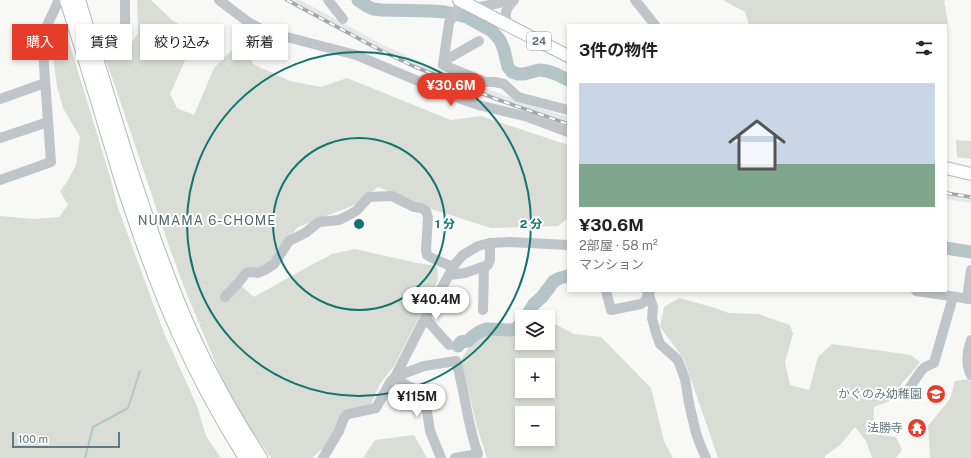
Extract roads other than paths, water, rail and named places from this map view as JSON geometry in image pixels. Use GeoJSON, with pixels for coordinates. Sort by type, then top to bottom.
{"type":"FeatureCollection","features":[{"type":"Feature","properties":{"kind":"highway"},"geometry":{"type":"LineString","coordinates":[[68,1],[136,224],[158,284],[179,333],[205,387],[246,458]]}},
{"type":"Feature","properties":{"kind":"highway"},"geometry":{"type":"LineString","coordinates":[[68,1],[172,289],[213,379],[239,426],[260,458]]}},
{"type":"Feature","properties":{"kind":"main road","name":"24"},"geometry":{"type":"LineString","coordinates":[[460,3],[475,8],[567,55]]}},
{"type":"Feature","properties":{"kind":"main road"},"geometry":{"type":"LineString","coordinates":[[947,168],[971,174]]}},
{"type":"Feature","properties":{"kind":"street"},"geometry":{"type":"LineString","coordinates":[[125,0],[125,24]]}},
{"type":"Feature","properties":{"kind":"street"},"geometry":{"type":"LineString","coordinates":[[219,0],[248,22],[261,29],[356,55],[461,99],[482,106],[528,117],[567,132]]}},
{"type":"Feature","properties":{"kind":"street"},"geometry":{"type":"LineString","coordinates":[[328,0],[343,19]]}},
{"type":"Feature","properties":{"kind":"street"},"geometry":{"type":"LineString","coordinates":[[503,1],[498,13],[498,18],[505,24],[508,23],[506,13],[507,7],[514,0]]}},
{"type":"Feature","properties":{"kind":"street"},"geometry":{"type":"LineString","coordinates":[[635,0],[654,24]]}},
{"type":"Feature","properties":{"kind":"street"},"geometry":{"type":"LineString","coordinates":[[0,180],[51,162],[42,38],[43,34],[68,1]]}},
{"type":"Feature","properties":{"kind":"street"},"geometry":{"type":"LineString","coordinates":[[475,8],[503,1]]}},
{"type":"Feature","properties":{"kind":"street"},"geometry":{"type":"LineString","coordinates":[[460,3],[450,20],[443,65],[485,82],[504,84],[518,96],[567,110]]}},
{"type":"Feature","properties":{"kind":"street"},"geometry":{"type":"LineString","coordinates":[[444,61],[479,41]]}},
{"type":"Feature","properties":{"kind":"street"},"geometry":{"type":"LineString","coordinates":[[0,99],[46,83]]}},
{"type":"Feature","properties":{"kind":"street"},"geometry":{"type":"LineString","coordinates":[[0,138],[48,122]]}},
{"type":"Feature","properties":{"kind":"street"},"geometry":{"type":"LineString","coordinates":[[225,296],[246,273],[258,273],[274,264],[289,241],[305,233],[319,222],[339,220],[347,216],[356,211],[369,197],[392,196],[426,211],[428,217],[427,255],[451,271],[465,272],[488,265],[490,260],[490,243]]}},
{"type":"Feature","properties":{"kind":"street"},"geometry":{"type":"LineString","coordinates":[[323,458],[339,432],[344,418],[348,414],[376,408],[391,381],[395,377],[451,271],[463,255],[478,246],[490,243],[510,242],[567,245]]}},
{"type":"Feature","properties":{"kind":"street"},"geometry":{"type":"LineString","coordinates":[[483,310],[484,266]]}},
{"type":"Feature","properties":{"kind":"street"},"geometry":{"type":"LineString","coordinates":[[922,292],[969,299],[971,270]]}},
{"type":"Feature","properties":{"kind":"street"},"geometry":{"type":"LineString","coordinates":[[606,292],[611,310],[641,304],[650,293]]}},
{"type":"Feature","properties":{"kind":"street"},"geometry":{"type":"LineString","coordinates":[[650,293],[653,307],[652,318],[656,333],[660,344],[678,360],[685,379],[696,433],[706,458]]}},
{"type":"Feature","properties":{"kind":"street"},"geometry":{"type":"LineString","coordinates":[[906,393],[921,370],[934,363],[953,297]]}},
{"type":"Feature","properties":{"kind":"street"},"geometry":{"type":"LineString","coordinates":[[425,318],[449,345]]}},
{"type":"Feature","properties":{"kind":"street"},"geometry":{"type":"LineString","coordinates":[[971,340],[968,348],[967,360],[971,375]]}},
{"type":"Feature","properties":{"kind":"street"},"geometry":{"type":"LineString","coordinates":[[395,377],[424,366],[456,361],[473,441],[478,454],[455,458]]}},
{"type":"Feature","properties":{"kind":"street"},"geometry":{"type":"LineString","coordinates":[[395,377],[415,389],[425,398],[430,431],[441,458]]}},
{"type":"Feature","properties":{"kind":"waterway"},"geometry":{"type":"LineString","coordinates":[[358,0],[373,9],[445,12],[467,17],[492,31],[500,40],[508,67],[512,72],[524,74],[539,70],[547,71],[567,80]]}},
{"type":"Feature","properties":{"kind":"waterway"},"geometry":{"type":"LineString","coordinates":[[947,248],[971,252]]}},
{"type":"Feature","properties":{"kind":"waterway"},"geometry":{"type":"LineString","coordinates":[[530,310],[554,281],[567,276]]}},
{"type":"Feature","properties":{"kind":"waterway"},"geometry":{"type":"LineString","coordinates":[[458,346],[461,342],[468,341],[479,332],[486,329],[515,329]]}},
{"type":"Feature","properties":{"kind":"waterway"},"geometry":{"type":"LineString","coordinates":[[85,458],[93,427],[128,408],[140,371]]}},
{"type":"Feature","properties":{"kind":"railway"},"geometry":{"type":"LineString","coordinates":[[287,0],[413,66],[496,99],[567,124]]}},
{"type":"Feature","properties":{"kind":"railway"},"geometry":{"type":"LineString","coordinates":[[947,193],[971,197]]}},
{"type":"Feature","properties":{"kind":"place","name":"かぐのみ幼稚園"},"geometry":{"type":"Point","coordinates":[936,394]}},
{"type":"Feature","properties":{"kind":"place","name":"法勝寺"},"geometry":{"type":"Point","coordinates":[917,428]}},
{"type":"Feature","properties":{"kind":"district","name":"NUMAMA 6-CHOME"},"geometry":{"type":"Point","coordinates":[207,220]}}]}
